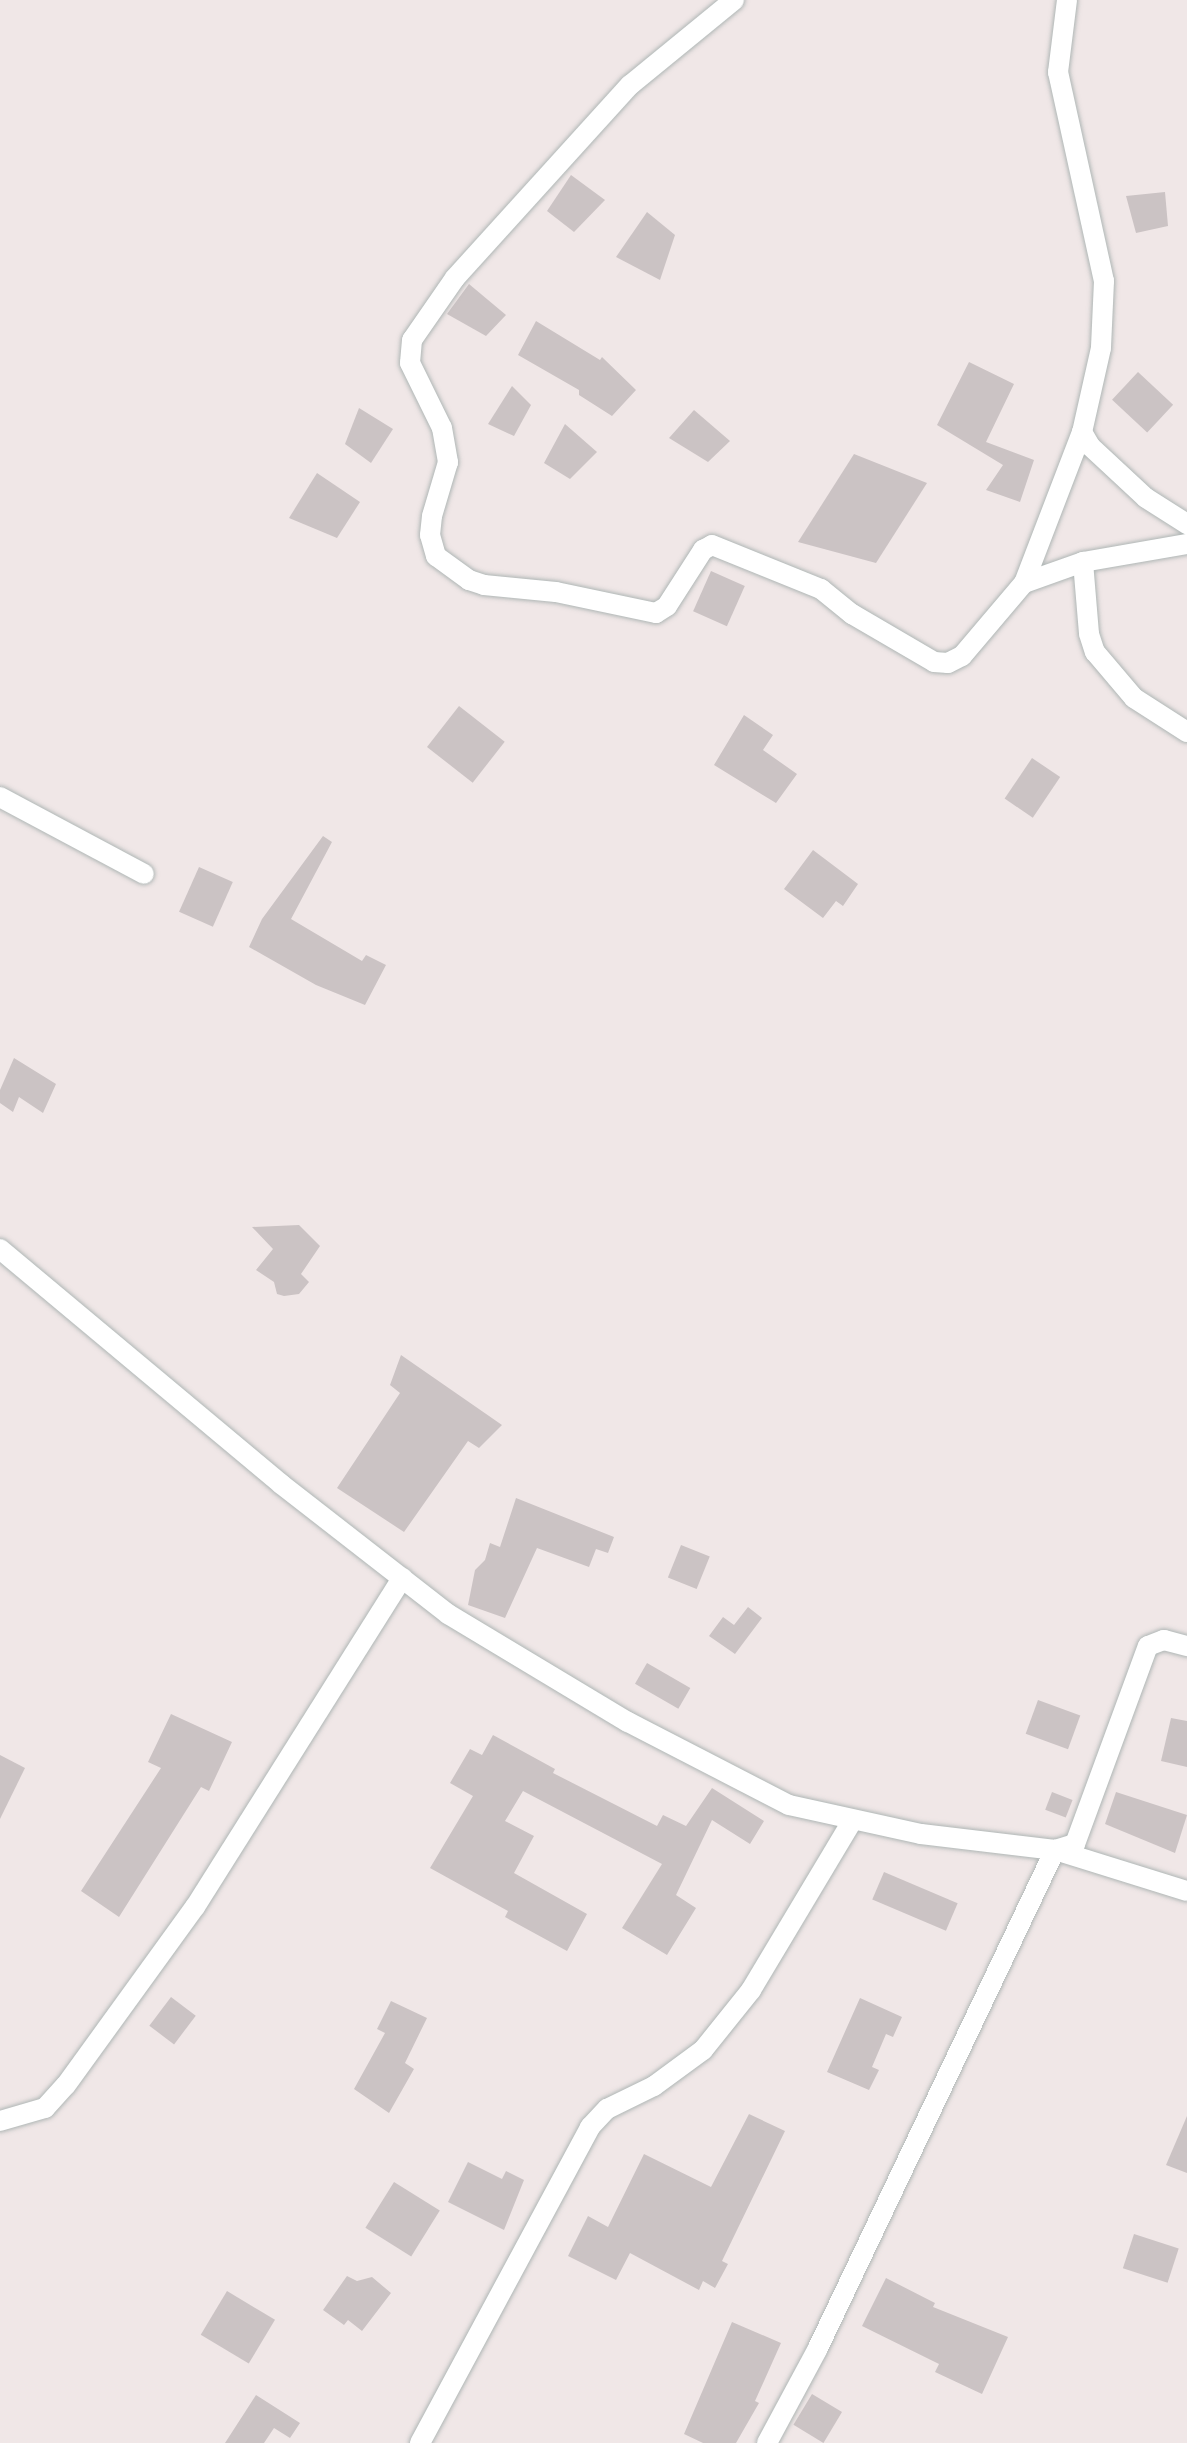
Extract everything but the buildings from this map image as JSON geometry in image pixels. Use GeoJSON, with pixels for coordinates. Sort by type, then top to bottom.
{"type":"FeatureCollection","features":[{"type":"Feature","properties":{"kind":"street"},"geometry":{"type":"LineString","coordinates":[[734,0],[630,86],[455,278],[412,340],[410,363],[442,428],[448,462],[432,516],[430,535],[436,556],[469,580],[484,584],[556,592],[656,613],[667,606],[703,550],[712,545],[822,588],[852,614],[934,662],[962,656],[1024,584],[1082,432],[1101,348],[1104,281],[1058,72],[1067,0]]}},
{"type":"Feature","properties":{"kind":"street"},"geometry":{"type":"LineString","coordinates":[[1082,432],[1090,446],[1146,498],[1187,524]]}},
{"type":"Feature","properties":{"kind":"street"},"geometry":{"type":"LineString","coordinates":[[1024,584],[1082,562],[1187,544]]}},
{"type":"Feature","properties":{"kind":"street"},"geometry":{"type":"LineString","coordinates":[[1082,562],[1089,634],[1095,652],[1134,698],[1187,732]]}},
{"type":"Feature","properties":{"kind":"street"},"geometry":{"type":"LineString","coordinates":[[0,798],[144,874]]}},
{"type":"Feature","properties":{"kind":"street"},"geometry":{"type":"LineString","coordinates":[[0,1249],[281,1484],[448,1614],[628,1722],[789,1805],[921,1834],[1056,1850],[1187,1891]]}},
{"type":"Feature","properties":{"kind":"street"},"geometry":{"type":"LineString","coordinates":[[0,2122],[45,2108],[77,2070],[223,1864],[402,1578]]}},
{"type":"Feature","properties":{"kind":"street"},"geometry":{"type":"LineString","coordinates":[[768,2443],[817,2350],[1056,1850],[1075,1844],[1148,1646],[1164,1640],[1187,1646]]}},
{"type":"Feature","properties":{"kind":"street"},"geometry":{"type":"LineString","coordinates":[[420,2443],[590,2128],[600,2114],[678,2071],[703,2050],[751,1990],[852,1821]]}}]}
